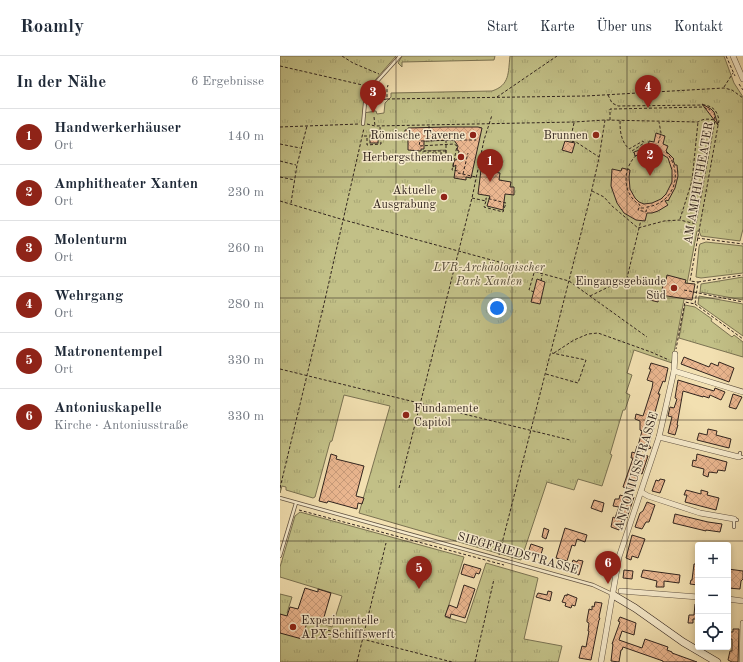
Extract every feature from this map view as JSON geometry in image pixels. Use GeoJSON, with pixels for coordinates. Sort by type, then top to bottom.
{"type":"FeatureCollection","features":[{"type":"Feature","properties":{"kind":"street"},"geometry":{"type":"LineString","coordinates":[[733,56],[743,80]]}},
{"type":"Feature","properties":{"kind":"street","name":"ANTONIUSSTRASSE"},"geometry":{"type":"LineString","coordinates":[[601,662],[619,558],[659,437],[674,371],[675,354]]}},
{"type":"Feature","properties":{"kind":"street"},"geometry":{"type":"LineString","coordinates":[[674,371],[743,392]]}},
{"type":"Feature","properties":{"kind":"street"},"geometry":{"type":"LineString","coordinates":[[659,437],[740,456]]}},
{"type":"Feature","properties":{"kind":"street"},"geometry":{"type":"LineString","coordinates":[[641,492],[648,496],[700,513],[736,520]]}},
{"type":"Feature","properties":{"kind":"street"},"geometry":{"type":"LineString","coordinates":[[621,591],[695,597]]}},
{"type":"Feature","properties":{"kind":"street","name":"SIEGFRIEDSTRASSE"},"geometry":{"type":"LineString","coordinates":[[613,595],[635,608],[683,642],[717,662]]}},
{"type":"Feature","properties":{"kind":"street"},"geometry":{"type":"LineString","coordinates":[[731,599],[743,601]]}},
{"type":"Feature","properties":{"kind":"street"},"geometry":{"type":"LineString","coordinates":[[742,662],[743,624]]}},
{"type":"Feature","properties":{"kind":"lane"},"geometry":{"type":"LineString","coordinates":[[363,124],[365,102],[372,87],[400,56]]}},
{"type":"Feature","properties":{"kind":"lane","name":"SIEGFRIEDSTRASSE"},"geometry":{"type":"LineString","coordinates":[[280,498],[593,585],[613,595]]}},
{"type":"Feature","properties":{"kind":"lane"},"geometry":{"type":"LineString","coordinates":[[280,556],[296,503]]}},
{"type":"Feature","properties":{"kind":"lane"},"geometry":{"type":"LineString","coordinates":[[734,527],[736,520]]}},
{"type":"Feature","properties":{"kind":"path"},"geometry":{"type":"LineString","coordinates":[[342,56],[353,63],[382,76]]}},
{"type":"Feature","properties":{"kind":"path"},"geometry":{"type":"LineString","coordinates":[[496,98],[557,56]]}},
{"type":"Feature","properties":{"kind":"path"},"geometry":{"type":"LineString","coordinates":[[280,66],[372,87]]}},
{"type":"Feature","properties":{"kind":"path"},"geometry":{"type":"LineString","coordinates":[[724,88],[734,73]]}},
{"type":"Feature","properties":{"kind":"path"},"geometry":{"type":"LineString","coordinates":[[387,99],[388,85]]}},
{"type":"Feature","properties":{"kind":"path"},"geometry":{"type":"LineString","coordinates":[[374,111],[374,101],[387,99],[608,95],[724,88],[732,90],[743,98]]}},
{"type":"Feature","properties":{"kind":"path","name":"AM AMPHITHEATER"},"geometry":{"type":"LineString","coordinates":[[608,95],[612,103],[618,106],[705,105],[711,107],[717,113],[719,120],[690,281],[698,282]]}},
{"type":"Feature","properties":{"kind":"path"},"geometry":{"type":"LineString","coordinates":[[610,120],[610,109],[703,107],[710,110]]}},
{"type":"Feature","properties":{"kind":"path"},"geometry":{"type":"LineString","coordinates":[[638,228],[664,221],[680,220],[696,224],[715,120],[714,114]]}},
{"type":"Feature","properties":{"kind":"path"},"geometry":{"type":"LineString","coordinates":[[399,488],[492,115]]}},
{"type":"Feature","properties":{"kind":"path"},"geometry":{"type":"LineString","coordinates":[[374,117],[375,126]]}},
{"type":"Feature","properties":{"kind":"path"},"geometry":{"type":"LineString","coordinates":[[280,127],[363,124],[380,126],[489,124],[606,120],[698,122],[702,119],[715,120]]}},
{"type":"Feature","properties":{"kind":"path"},"geometry":{"type":"LineString","coordinates":[[498,559],[532,431],[592,191],[600,158],[606,120]]}},
{"type":"Feature","properties":{"kind":"path"},"geometry":{"type":"LineString","coordinates":[[620,120],[620,134],[629,149],[643,141],[644,143],[632,151],[635,155]]}},
{"type":"Feature","properties":{"kind":"path"},"geometry":{"type":"LineString","coordinates":[[657,148],[661,132],[659,121]]}},
{"type":"Feature","properties":{"kind":"path"},"geometry":{"type":"LineString","coordinates":[[574,122],[570,141],[576,142],[600,158]]}},
{"type":"Feature","properties":{"kind":"path"},"geometry":{"type":"LineString","coordinates":[[680,220],[692,181],[698,122]]}},
{"type":"Feature","properties":{"kind":"path"},"geometry":{"type":"LineString","coordinates":[[280,488],[308,376],[344,220],[363,136],[363,124]]}},
{"type":"Feature","properties":{"kind":"path"},"geometry":{"type":"LineString","coordinates":[[429,125],[429,140]]}},
{"type":"Feature","properties":{"kind":"path"},"geometry":{"type":"LineString","coordinates":[[291,204],[300,148],[307,126]]}},
{"type":"Feature","properties":{"kind":"path"},"geometry":{"type":"LineString","coordinates":[[363,136],[367,136],[367,144],[381,144],[380,126]]}},
{"type":"Feature","properties":{"kind":"path"},"geometry":{"type":"LineString","coordinates":[[476,140],[429,140],[420,141],[420,146],[454,144],[457,146],[452,170],[476,177]]}},
{"type":"Feature","properties":{"kind":"path"},"geometry":{"type":"LineString","coordinates":[[446,140],[446,145],[446,151],[446,160],[424,160],[424,151],[446,151]]}},
{"type":"Feature","properties":{"kind":"path"},"geometry":{"type":"LineString","coordinates":[[280,144],[300,148]]}},
{"type":"Feature","properties":{"kind":"path"},"geometry":{"type":"LineString","coordinates":[[649,148],[642,150],[635,155],[628,166],[625,181],[634,202],[640,205],[638,210],[646,212],[647,207],[656,206],[666,200],[673,188],[676,177],[675,168],[672,160],[666,152]]}},
{"type":"Feature","properties":{"kind":"path"},"geometry":{"type":"LineString","coordinates":[[428,151],[428,160]]}},
{"type":"Feature","properties":{"kind":"path"},"geometry":{"type":"LineString","coordinates":[[433,151],[433,160]]}},
{"type":"Feature","properties":{"kind":"path"},"geometry":{"type":"LineString","coordinates":[[436,151],[436,160]]}},
{"type":"Feature","properties":{"kind":"path"},"geometry":{"type":"LineString","coordinates":[[441,151],[441,160]]}},
{"type":"Feature","properties":{"kind":"path"},"geometry":{"type":"LineString","coordinates":[[463,174],[468,153]]}},
{"type":"Feature","properties":{"kind":"path"},"geometry":{"type":"LineString","coordinates":[[280,161],[297,165]]}},
{"type":"Feature","properties":{"kind":"path"},"geometry":{"type":"LineString","coordinates":[[280,177],[295,180]]}},
{"type":"Feature","properties":{"kind":"path"},"geometry":{"type":"LineString","coordinates":[[592,191],[604,197],[612,206],[638,228]]}},
{"type":"Feature","properties":{"kind":"path"},"geometry":{"type":"LineString","coordinates":[[472,198],[486,201]]}},
{"type":"Feature","properties":{"kind":"path"},"geometry":{"type":"LineString","coordinates":[[486,198],[506,203],[504,212],[484,207],[486,201],[486,198]]}},
{"type":"Feature","properties":{"kind":"path"},"geometry":{"type":"LineString","coordinates":[[280,201],[344,220],[569,281],[647,337]]}},
{"type":"Feature","properties":{"kind":"path"},"geometry":{"type":"LineString","coordinates":[[642,209],[646,208]]}},
{"type":"Feature","properties":{"kind":"path"},"geometry":{"type":"LineString","coordinates":[[627,278],[640,220]]}},
{"type":"Feature","properties":{"kind":"path"},"geometry":{"type":"LineString","coordinates":[[697,238],[743,244]]}},
{"type":"Feature","properties":{"kind":"path"},"geometry":{"type":"LineString","coordinates":[[534,272],[529,290],[534,292]]}},
{"type":"Feature","properties":{"kind":"path"},"geometry":{"type":"LineString","coordinates":[[541,280],[542,274]]}},
{"type":"Feature","properties":{"kind":"path"},"geometry":{"type":"LineString","coordinates":[[695,304],[698,282],[743,275]]}},
{"type":"Feature","properties":{"kind":"path"},"geometry":{"type":"LineString","coordinates":[[589,296],[627,278],[663,286]]}},
{"type":"Feature","properties":{"kind":"path"},"geometry":{"type":"LineString","coordinates":[[684,290],[743,302]]}},
{"type":"Feature","properties":{"kind":"path"},"geometry":{"type":"LineString","coordinates":[[675,354],[685,302],[695,304],[743,339]]}},
{"type":"Feature","properties":{"kind":"path"},"geometry":{"type":"LineString","coordinates":[[554,353],[574,340],[588,334],[598,333],[675,363]]}},
{"type":"Feature","properties":{"kind":"path"},"geometry":{"type":"LineString","coordinates":[[546,374],[578,383],[586,360],[551,353]]}},
{"type":"Feature","properties":{"kind":"path"},"geometry":{"type":"LineString","coordinates":[[280,369],[570,440]]}},
{"type":"Feature","properties":{"kind":"path"},"geometry":{"type":"LineString","coordinates":[[294,509],[510,567]]}},
{"type":"Feature","properties":{"kind":"path"},"geometry":{"type":"LineString","coordinates":[[357,662],[386,543]]}},
{"type":"Feature","properties":{"kind":"path"},"geometry":{"type":"LineString","coordinates":[[475,662],[494,579]]}},
{"type":"Feature","properties":{"kind":"path"},"geometry":{"type":"LineString","coordinates":[[323,630],[452,662]]}},
{"type":"Feature","properties":{"kind":"green space","name":"LVR-Archäologischer Park Xanten"},"geometry":{"type":"Polygon","coordinates":[[[280,56],[396,56],[370,86],[364,99],[363,113],[376,111],[377,114],[384,113],[385,103],[391,97],[391,93],[492,91],[505,82],[508,73],[510,56],[724,56],[734,83],[743,97],[743,229],[740,241],[701,236],[699,231],[697,231],[672,363],[634,350],[627,373],[632,375],[626,393],[630,395],[625,410],[623,410],[610,454],[612,455],[602,486],[578,479],[574,490],[547,482],[521,560],[359,513],[390,406],[344,395],[315,497],[313,498],[286,490],[286,487],[282,486],[280,493],[280,56]]]}},
{"type":"Feature","properties":{"kind":"green space"},"geometry":{"type":"Polygon","coordinates":[[[402,56],[495,56],[494,60],[402,62],[402,67],[398,63],[402,56]]]}},
{"type":"Feature","properties":{"kind":"green space"},"geometry":{"type":"Polygon","coordinates":[[[446,150],[446,161],[423,161],[423,151],[446,150]]]}},
{"type":"Feature","properties":{"kind":"green space"},"geometry":{"type":"Polygon","coordinates":[[[706,242],[743,246],[743,273],[701,278],[696,277],[699,247],[700,244],[706,242]]]}},
{"type":"Feature","properties":{"kind":"green space"},"geometry":{"type":"Polygon","coordinates":[[[743,277],[743,300],[700,292],[701,284],[743,277]]]}},
{"type":"Feature","properties":{"kind":"green space"},"geometry":{"type":"Polygon","coordinates":[[[699,296],[743,304],[743,336],[698,304],[699,296]]]}},
{"type":"Feature","properties":{"kind":"green space"},"geometry":{"type":"Polygon","coordinates":[[[685,305],[695,307],[712,319],[711,321],[732,337],[734,335],[743,342],[743,357],[679,338],[685,305]]]}},
{"type":"Feature","properties":{"kind":"green space"},"geometry":{"type":"Polygon","coordinates":[[[300,512],[464,557],[445,617],[466,623],[486,563],[538,578],[524,639],[562,646],[558,662],[280,662],[280,594],[292,597],[287,613],[332,627],[342,596],[280,577],[280,567],[295,516],[300,512]]]}},
{"type":"Feature","properties":{"kind":"building"},"geometry":{"type":"Polygon","coordinates":[[[702,104],[714,112],[718,125],[702,104]]]}},
{"type":"Feature","properties":{"kind":"building"},"geometry":{"type":"Polygon","coordinates":[[[408,128],[482,128],[471,178],[466,177],[466,180],[454,178],[456,165],[453,167],[454,161],[458,158],[459,151],[457,150],[458,146],[454,140],[424,141],[424,149],[421,149],[421,151],[408,150],[408,136],[405,136],[405,130],[408,130],[408,128]]]}},
{"type":"Feature","properties":{"kind":"building"},"geometry":{"type":"Polygon","coordinates":[[[656,133],[665,136],[663,144],[668,146],[666,151],[674,159],[675,165],[677,165],[678,176],[675,188],[668,201],[665,201],[668,205],[658,211],[647,213],[645,221],[636,220],[624,213],[617,203],[611,186],[612,169],[621,171],[622,168],[630,170],[630,189],[639,202],[644,204],[652,203],[661,199],[666,194],[672,182],[672,170],[668,158],[657,151],[649,151],[635,156],[634,152],[648,147],[649,141],[654,142],[656,133]]]}},
{"type":"Feature","properties":{"kind":"building"},"geometry":{"type":"Polygon","coordinates":[[[370,135],[378,135],[378,143],[370,143],[370,135]]]}},
{"type":"Feature","properties":{"kind":"building"},"geometry":{"type":"Polygon","coordinates":[[[565,141],[575,143],[572,153],[562,150],[565,141]]]}},
{"type":"Feature","properties":{"kind":"building"},"geometry":{"type":"Polygon","coordinates":[[[481,170],[500,173],[499,180],[511,182],[510,187],[514,187],[514,195],[505,194],[503,210],[487,206],[490,196],[478,194],[481,170]]]}},
{"type":"Feature","properties":{"kind":"building","name":"Eingangsgebäude Süd"},"geometry":{"type":"Polygon","coordinates":[[[667,275],[686,280],[685,283],[695,284],[692,300],[661,295],[664,280],[666,280],[667,275]]]}},
{"type":"Feature","properties":{"kind":"building"},"geometry":{"type":"Polygon","coordinates":[[[537,279],[545,282],[540,304],[531,302],[537,279]]]}},
{"type":"Feature","properties":{"kind":"building"},"geometry":{"type":"Polygon","coordinates":[[[651,293],[659,294],[658,302],[650,300],[651,293]]]}},
{"type":"Feature","properties":{"kind":"building"},"geometry":{"type":"Polygon","coordinates":[[[684,357],[709,367],[711,363],[718,366],[719,362],[734,368],[729,382],[681,364],[684,357]]]}},
{"type":"Feature","properties":{"kind":"building"},"geometry":{"type":"Polygon","coordinates":[[[651,363],[668,368],[665,382],[663,381],[658,394],[660,394],[652,423],[655,424],[649,445],[651,448],[636,453],[648,456],[642,474],[639,473],[633,490],[623,487],[633,458],[631,458],[632,452],[635,453],[642,431],[640,430],[640,421],[635,419],[636,414],[643,416],[652,388],[653,382],[647,380],[651,369],[649,369],[651,363]]]}},
{"type":"Feature","properties":{"kind":"building"},"geometry":{"type":"Polygon","coordinates":[[[678,380],[714,391],[715,388],[725,392],[721,400],[710,395],[709,398],[683,391],[675,435],[668,433],[672,417],[668,416],[670,407],[674,408],[677,399],[675,398],[678,380]]]}},
{"type":"Feature","properties":{"kind":"building"},"geometry":{"type":"Polygon","coordinates":[[[733,394],[742,397],[736,409],[729,407],[733,394]]]}},
{"type":"Feature","properties":{"kind":"building"},"geometry":{"type":"Polygon","coordinates":[[[708,429],[717,431],[716,435],[731,439],[729,448],[697,440],[699,433],[707,435],[708,429]]]}},
{"type":"Feature","properties":{"kind":"building"},"geometry":{"type":"Polygon","coordinates":[[[331,454],[337,456],[336,459],[364,466],[356,496],[364,498],[362,504],[358,503],[357,509],[328,501],[327,503],[319,501],[331,454]]]}},
{"type":"Feature","properties":{"kind":"building"},"geometry":{"type":"Polygon","coordinates":[[[697,454],[727,462],[725,471],[718,470],[717,473],[709,472],[708,477],[703,475],[704,469],[692,466],[693,460],[696,461],[697,454]]]}},
{"type":"Feature","properties":{"kind":"building"},"geometry":{"type":"Polygon","coordinates":[[[660,479],[665,480],[660,493],[652,491],[656,480],[659,481],[660,479]]]}},
{"type":"Feature","properties":{"kind":"building"},"geometry":{"type":"Polygon","coordinates":[[[686,490],[701,494],[701,490],[708,492],[707,495],[719,498],[716,510],[685,502],[687,495],[684,495],[686,490]]]}},
{"type":"Feature","properties":{"kind":"building"},"geometry":{"type":"Polygon","coordinates":[[[620,495],[634,497],[627,518],[623,516],[619,530],[611,527],[613,517],[615,518],[619,507],[613,506],[615,499],[619,499],[620,495]]]}},
{"type":"Feature","properties":{"kind":"building"},"geometry":{"type":"Polygon","coordinates":[[[594,500],[604,503],[602,512],[591,508],[594,500]]]}},
{"type":"Feature","properties":{"kind":"building"},"geometry":{"type":"Polygon","coordinates":[[[647,502],[655,505],[649,522],[646,522],[642,529],[635,527],[640,513],[643,511],[647,502]]]}},
{"type":"Feature","properties":{"kind":"building"},"geometry":{"type":"Polygon","coordinates":[[[675,514],[722,524],[720,532],[706,531],[673,523],[675,514]]]}},
{"type":"Feature","properties":{"kind":"building"},"geometry":{"type":"Polygon","coordinates":[[[544,528],[549,530],[546,539],[542,537],[544,528]]]}},
{"type":"Feature","properties":{"kind":"building"},"geometry":{"type":"Polygon","coordinates":[[[565,528],[587,535],[585,542],[577,539],[575,546],[572,545],[567,561],[556,558],[565,528]]]}},
{"type":"Feature","properties":{"kind":"building"},"geometry":{"type":"Polygon","coordinates":[[[632,535],[645,539],[638,558],[632,556],[631,560],[626,558],[632,535]]]}},
{"type":"Feature","properties":{"kind":"building"},"geometry":{"type":"Polygon","coordinates":[[[531,544],[543,548],[540,557],[528,553],[531,544]]]}},
{"type":"Feature","properties":{"kind":"building"},"geometry":{"type":"Polygon","coordinates":[[[573,560],[577,562],[578,560],[583,561],[579,575],[569,572],[573,560]]]}},
{"type":"Feature","properties":{"kind":"building"},"geometry":{"type":"Polygon","coordinates":[[[464,564],[481,569],[479,574],[476,573],[474,578],[461,574],[464,564]]]}},
{"type":"Feature","properties":{"kind":"building"},"geometry":{"type":"Polygon","coordinates":[[[695,564],[695,585],[690,584],[695,564]]]}},
{"type":"Feature","properties":{"kind":"building"},"geometry":{"type":"Polygon","coordinates":[[[731,569],[743,571],[743,579],[741,581],[740,589],[731,588],[731,569]]]}},
{"type":"Feature","properties":{"kind":"building"},"geometry":{"type":"Polygon","coordinates":[[[624,570],[633,571],[632,579],[623,578],[624,570]]]}},
{"type":"Feature","properties":{"kind":"building"},"geometry":{"type":"Polygon","coordinates":[[[643,570],[680,575],[679,583],[664,581],[664,587],[656,587],[657,581],[641,577],[643,570]]]}},
{"type":"Feature","properties":{"kind":"building"},"geometry":{"type":"Polygon","coordinates":[[[464,585],[475,589],[465,618],[451,614],[450,618],[445,616],[449,605],[457,608],[464,585]]]}},
{"type":"Feature","properties":{"kind":"building"},"geometry":{"type":"Polygon","coordinates":[[[305,588],[318,592],[318,589],[331,593],[322,624],[308,619],[302,639],[280,633],[280,614],[287,616],[290,607],[298,609],[305,588]]]}},
{"type":"Feature","properties":{"kind":"building"},"geometry":{"type":"Polygon","coordinates":[[[548,591],[552,592],[550,601],[536,597],[538,593],[547,595],[548,591]]]}},
{"type":"Feature","properties":{"kind":"building"},"geometry":{"type":"Polygon","coordinates":[[[567,594],[577,598],[575,606],[572,605],[571,608],[565,606],[566,603],[562,602],[567,594]]]}},
{"type":"Feature","properties":{"kind":"building"},"geometry":{"type":"Polygon","coordinates":[[[595,602],[602,603],[591,660],[579,658],[582,646],[586,647],[589,631],[589,623],[587,620],[589,609],[592,610],[592,606],[594,607],[595,602]]]}},
{"type":"Feature","properties":{"kind":"building"},"geometry":{"type":"Polygon","coordinates":[[[695,604],[695,619],[693,619],[693,623],[688,623],[689,615],[694,615],[695,604]]]}},
{"type":"Feature","properties":{"kind":"building"},"geometry":{"type":"Polygon","coordinates":[[[620,617],[636,623],[634,635],[622,631],[619,640],[642,648],[645,639],[668,647],[667,650],[672,653],[697,662],[663,662],[623,647],[619,662],[611,661],[612,644],[620,622],[618,621],[620,617]]]}},
{"type":"Feature","properties":{"kind":"building"},"geometry":{"type":"Polygon","coordinates":[[[733,629],[739,629],[738,662],[728,660],[730,651],[732,651],[731,632],[733,632],[733,629]]]}},
{"type":"Feature","properties":{"kind":"place","name":"Wehrgang"},"geometry":{"type":"Point","coordinates":[648,108]}},
{"type":"Feature","properties":{"kind":"place","name":"Molenturm"},"geometry":{"type":"Point","coordinates":[373,113]}},
{"type":"Feature","properties":{"kind":"place","name":"Römische Taverne"},"geometry":{"type":"Point","coordinates":[473,135]}},
{"type":"Feature","properties":{"kind":"place","name":"Brunnen"},"geometry":{"type":"Point","coordinates":[596,135]}},
{"type":"Feature","properties":{"kind":"place","name":"Herbergsthermen"},"geometry":{"type":"Point","coordinates":[461,157]}},
{"type":"Feature","properties":{"kind":"place","name":"Amphitheater Xanten"},"geometry":{"type":"Point","coordinates":[650,176]}},
{"type":"Feature","properties":{"kind":"place","name":"Handwerkerhäuser"},"geometry":{"type":"Point","coordinates":[490,182]}},
{"type":"Feature","properties":{"kind":"place","name":"Aktuelle Ausgrabung"},"geometry":{"type":"Point","coordinates":[444,197]}},
{"type":"Feature","properties":{"kind":"place","name":"Eingangsgebäude Süd"},"geometry":{"type":"Point","coordinates":[674,288]}},
{"type":"Feature","properties":{"kind":"place","name":"Fundamente Capitol"},"geometry":{"type":"Point","coordinates":[406,415]}},
{"type":"Feature","properties":{"kind":"place","name":"Antoniuskapelle"},"geometry":{"type":"Point","coordinates":[608,584]}},
{"type":"Feature","properties":{"kind":"place","name":"Matronentempel"},"geometry":{"type":"Point","coordinates":[419,589]}},
{"type":"Feature","properties":{"kind":"place","name":"Experimentelle APX-Schiffswerft"},"geometry":{"type":"Point","coordinates":[293,627]}}]}
